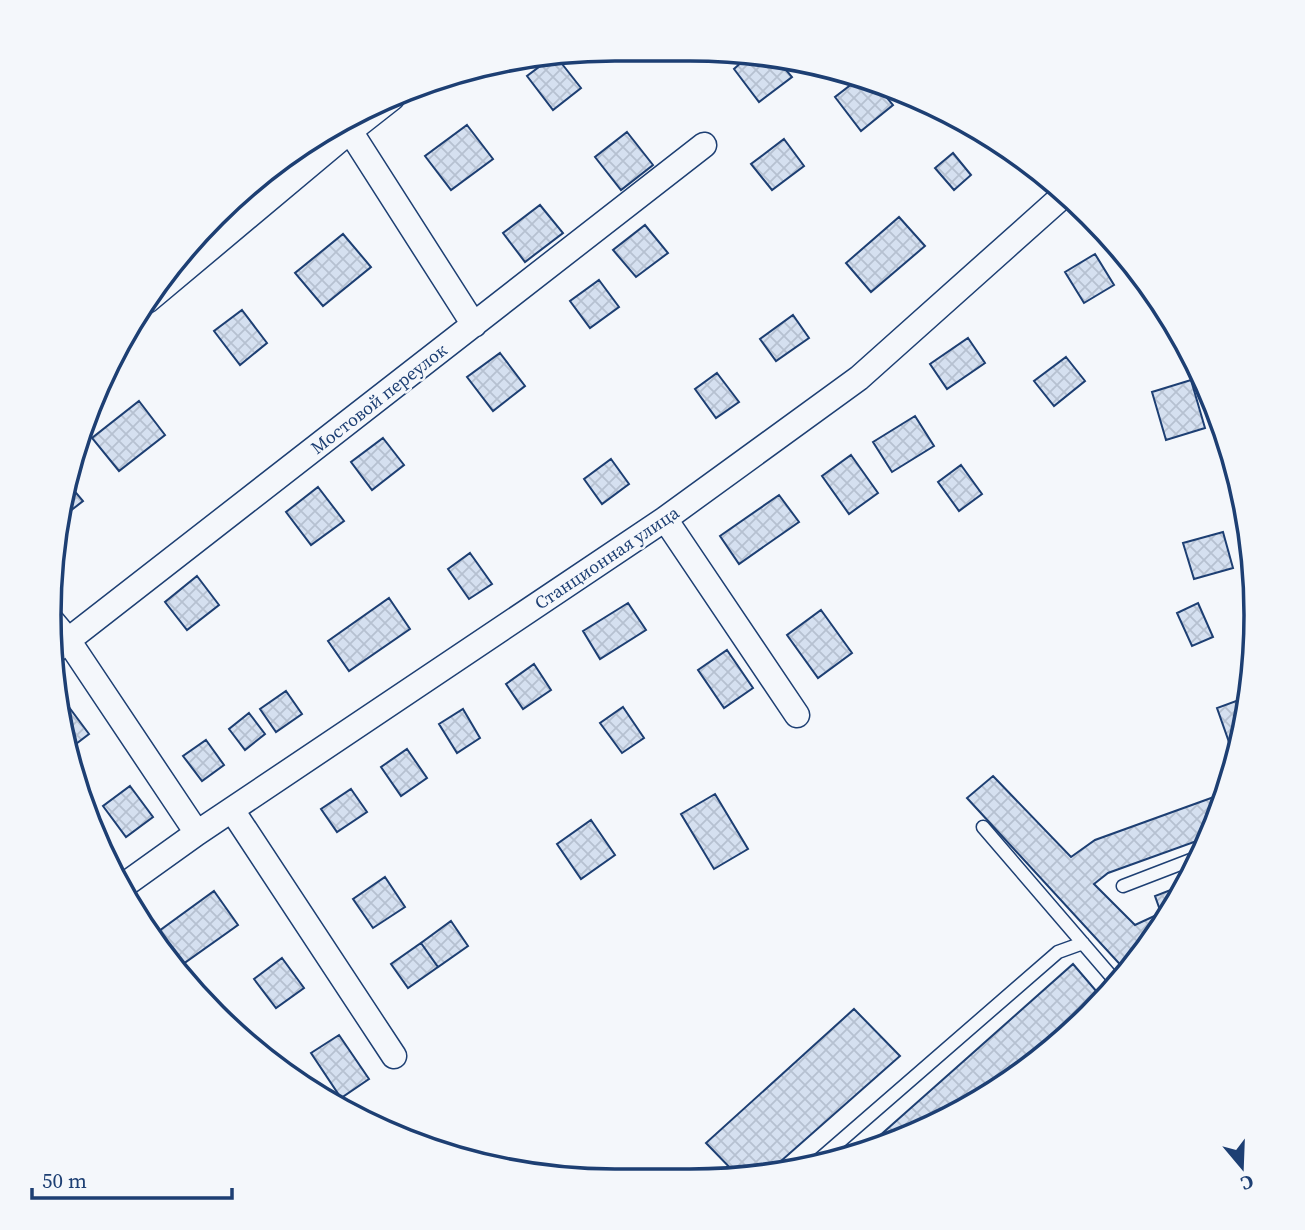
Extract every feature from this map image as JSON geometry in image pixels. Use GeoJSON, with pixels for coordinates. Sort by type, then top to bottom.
{"type":"FeatureCollection","features":[{"type":"Feature","properties":{"kind":"street"},"geometry":{"type":"LineString","coordinates":[[179,274],[359,124]]}},
{"type":"Feature","properties":{"kind":"street"},"geometry":{"type":"LineString","coordinates":[[350,131],[474,325]]}},
{"type":"Feature","properties":{"kind":"street","name":"Мостовой переулок"},"geometry":{"type":"LineString","coordinates":[[62,645],[704,145]]}},
{"type":"Feature","properties":{"kind":"street","name":"Станционная улица"},"geometry":{"type":"LineString","coordinates":[[129,881],[666,519],[859,377],[1057,201]]}},
{"type":"Feature","properties":{"kind":"street"},"geometry":{"type":"LineString","coordinates":[[666,519],[797,715]]}},
{"type":"Feature","properties":{"kind":"street"},"geometry":{"type":"LineString","coordinates":[[62,649],[197,834]]}},
{"type":"Feature","properties":{"kind":"street"},"geometry":{"type":"LineString","coordinates":[[232,810],[394,1056]]}},
{"type":"Feature","properties":{"kind":"lane"},"geometry":{"type":"LineString","coordinates":[[983,827],[1110,975]]}},
{"type":"Feature","properties":{"kind":"lane"},"geometry":{"type":"LineString","coordinates":[[1123,886],[1186,862]]}},
{"type":"Feature","properties":{"kind":"lane"},"geometry":{"type":"LineString","coordinates":[[829,1151],[1058,952],[1083,943]]}},
{"type":"Feature","properties":{"kind":"building"},"geometry":{"type":"Polygon","coordinates":[[[562,64],[581,88],[553,110],[527,76],[540,67],[562,64]]]}},
{"type":"Feature","properties":{"kind":"building"},"geometry":{"type":"Polygon","coordinates":[[[740,64],[762,66],[786,70],[792,77],[759,102],[734,69],[740,64]]]}},
{"type":"Feature","properties":{"kind":"building"},"geometry":{"type":"Polygon","coordinates":[[[850,85],[887,98],[893,105],[861,131],[835,97],[850,85]]]}},
{"type":"Feature","properties":{"kind":"building"},"geometry":{"type":"Polygon","coordinates":[[[467,125],[493,159],[451,190],[425,156],[467,125]]]}},
{"type":"Feature","properties":{"kind":"building"},"geometry":{"type":"Polygon","coordinates":[[[627,132],[653,165],[621,190],[595,157],[627,132]]]}},
{"type":"Feature","properties":{"kind":"building"},"geometry":{"type":"Polygon","coordinates":[[[784,139],[804,166],[772,190],[751,164],[784,139]]]}},
{"type":"Feature","properties":{"kind":"building"},"geometry":{"type":"Polygon","coordinates":[[[953,153],[971,175],[954,190],[935,168],[953,153]]]}},
{"type":"Feature","properties":{"kind":"building"},"geometry":{"type":"Polygon","coordinates":[[[540,205],[563,233],[525,262],[503,233],[540,205]]]}},
{"type":"Feature","properties":{"kind":"building"},"geometry":{"type":"Polygon","coordinates":[[[899,217],[925,246],[871,292],[846,263],[899,217]]]}},
{"type":"Feature","properties":{"kind":"building"},"geometry":{"type":"Polygon","coordinates":[[[645,225],[668,253],[636,277],[613,250],[645,225]]]}},
{"type":"Feature","properties":{"kind":"building"},"geometry":{"type":"Polygon","coordinates":[[[343,234],[371,267],[323,306],[295,273],[343,234]]]}},
{"type":"Feature","properties":{"kind":"building"},"geometry":{"type":"Polygon","coordinates":[[[1095,254],[1114,285],[1084,303],[1065,272],[1095,254]]]}},
{"type":"Feature","properties":{"kind":"building"},"geometry":{"type":"Polygon","coordinates":[[[599,280],[619,307],[590,328],[570,301],[599,280]]]}},
{"type":"Feature","properties":{"kind":"building"},"geometry":{"type":"Polygon","coordinates":[[[242,310],[267,343],[240,365],[214,331],[242,310]]]}},
{"type":"Feature","properties":{"kind":"building"},"geometry":{"type":"Polygon","coordinates":[[[793,315],[809,338],[776,361],[760,339],[793,315]]]}},
{"type":"Feature","properties":{"kind":"building"},"geometry":{"type":"Polygon","coordinates":[[[968,338],[985,363],[947,389],[930,364],[968,338]]]}},
{"type":"Feature","properties":{"kind":"building"},"geometry":{"type":"Polygon","coordinates":[[[500,353],[525,386],[493,411],[467,377],[500,353]]]}},
{"type":"Feature","properties":{"kind":"building"},"geometry":{"type":"Polygon","coordinates":[[[1066,357],[1085,381],[1054,406],[1034,381],[1066,357]]]}},
{"type":"Feature","properties":{"kind":"building"},"geometry":{"type":"Polygon","coordinates":[[[717,373],[739,402],[716,418],[695,389],[717,373]]]}},
{"type":"Feature","properties":{"kind":"building"},"geometry":{"type":"Polygon","coordinates":[[[1191,380],[1205,428],[1166,440],[1152,392],[1191,380]]]}},
{"type":"Feature","properties":{"kind":"building"},"geometry":{"type":"Polygon","coordinates":[[[139,401],[165,435],[119,471],[92,438],[139,401]]]}},
{"type":"Feature","properties":{"kind":"building"},"geometry":{"type":"Polygon","coordinates":[[[915,416],[934,446],[892,472],[873,442],[915,416]]]}},
{"type":"Feature","properties":{"kind":"building"},"geometry":{"type":"Polygon","coordinates":[[[383,438],[404,465],[372,490],[351,462],[383,438]]]}},
{"type":"Feature","properties":{"kind":"building"},"geometry":{"type":"Polygon","coordinates":[[[851,455],[878,493],[849,514],[822,476],[851,455]]]}},
{"type":"Feature","properties":{"kind":"building"},"geometry":{"type":"Polygon","coordinates":[[[611,459],[629,484],[602,504],[584,479],[611,459]]]}},
{"type":"Feature","properties":{"kind":"building"},"geometry":{"type":"Polygon","coordinates":[[[961,465],[982,494],[959,511],[938,482],[961,465]]]}},
{"type":"Feature","properties":{"kind":"building"},"geometry":{"type":"Polygon","coordinates":[[[318,487],[344,521],[311,545],[286,512],[318,487]]]}},
{"type":"Feature","properties":{"kind":"building"},"geometry":{"type":"Polygon","coordinates":[[[75,492],[83,501],[72,510],[75,492]]]}},
{"type":"Feature","properties":{"kind":"building"},"geometry":{"type":"Polygon","coordinates":[[[779,495],[799,522],[739,564],[720,536],[779,495]]]}},
{"type":"Feature","properties":{"kind":"building"},"geometry":{"type":"Polygon","coordinates":[[[1223,532],[1233,568],[1194,579],[1183,543],[1223,532]]]}},
{"type":"Feature","properties":{"kind":"building"},"geometry":{"type":"Polygon","coordinates":[[[470,553],[492,584],[469,599],[448,569],[470,553]]]}},
{"type":"Feature","properties":{"kind":"building"},"geometry":{"type":"Polygon","coordinates":[[[197,576],[219,605],[187,630],[165,602],[197,576]]]}},
{"type":"Feature","properties":{"kind":"building"},"geometry":{"type":"Polygon","coordinates":[[[389,598],[410,629],[349,671],[328,641],[389,598]]]}},
{"type":"Feature","properties":{"kind":"building"},"geometry":{"type":"Polygon","coordinates":[[[628,603],[646,630],[600,659],[583,631],[628,603]]]}},
{"type":"Feature","properties":{"kind":"building"},"geometry":{"type":"Polygon","coordinates":[[[1198,603],[1213,637],[1192,646],[1177,613],[1198,603]]]}},
{"type":"Feature","properties":{"kind":"building"},"geometry":{"type":"Polygon","coordinates":[[[821,610],[852,653],[818,678],[787,635],[821,610]]]}},
{"type":"Feature","properties":{"kind":"building"},"geometry":{"type":"Polygon","coordinates":[[[727,650],[753,688],[724,708],[698,670],[727,650]]]}},
{"type":"Feature","properties":{"kind":"building"},"geometry":{"type":"Polygon","coordinates":[[[534,664],[551,690],[523,709],[506,684],[534,664]]]}},
{"type":"Feature","properties":{"kind":"building"},"geometry":{"type":"Polygon","coordinates":[[[286,691],[302,714],[276,732],[260,709],[286,691]]]}},
{"type":"Feature","properties":{"kind":"building"},"geometry":{"type":"Polygon","coordinates":[[[1237,701],[1229,741],[1217,708],[1237,701]]]}},
{"type":"Feature","properties":{"kind":"building"},"geometry":{"type":"Polygon","coordinates":[[[623,707],[644,738],[622,753],[600,723],[623,707]]]}},
{"type":"Feature","properties":{"kind":"building"},"geometry":{"type":"Polygon","coordinates":[[[69,708],[89,734],[77,743],[69,708]]]}},
{"type":"Feature","properties":{"kind":"building"},"geometry":{"type":"Polygon","coordinates":[[[463,709],[480,738],[457,753],[439,724],[463,709]]]}},
{"type":"Feature","properties":{"kind":"building"},"geometry":{"type":"Polygon","coordinates":[[[249,713],[265,734],[245,750],[229,729],[249,713]]]}},
{"type":"Feature","properties":{"kind":"building"},"geometry":{"type":"Polygon","coordinates":[[[206,740],[224,765],[202,781],[183,756],[206,740]]]}},
{"type":"Feature","properties":{"kind":"building"},"geometry":{"type":"Polygon","coordinates":[[[407,749],[427,778],[401,796],[381,767],[407,749]]]}},
{"type":"Feature","properties":{"kind":"building"},"geometry":{"type":"Polygon","coordinates":[[[993,776],[1071,857],[1095,840],[1212,798],[1195,842],[1108,873],[1094,884],[1135,925],[1155,916],[1119,964],[967,798],[993,776]]]}},
{"type":"Feature","properties":{"kind":"building"},"geometry":{"type":"Polygon","coordinates":[[[130,786],[153,817],[126,837],[103,806],[130,786]]]}},
{"type":"Feature","properties":{"kind":"building"},"geometry":{"type":"Polygon","coordinates":[[[351,789],[367,812],[337,832],[321,809],[351,789]]]}},
{"type":"Feature","properties":{"kind":"building"},"geometry":{"type":"Polygon","coordinates":[[[715,794],[748,849],[714,869],[681,814],[715,794]]]}},
{"type":"Feature","properties":{"kind":"building"},"geometry":{"type":"Polygon","coordinates":[[[591,820],[615,855],[581,879],[557,844],[591,820]]]}},
{"type":"Feature","properties":{"kind":"building"},"geometry":{"type":"Polygon","coordinates":[[[385,877],[405,907],[373,928],[353,899],[385,877]]]}},
{"type":"Feature","properties":{"kind":"building"},"geometry":{"type":"Polygon","coordinates":[[[1171,890],[1159,908],[1155,896],[1171,890]]]}},
{"type":"Feature","properties":{"kind":"building"},"geometry":{"type":"Polygon","coordinates":[[[214,891],[238,925],[185,963],[160,930],[214,891]]]}},
{"type":"Feature","properties":{"kind":"building"},"geometry":{"type":"Polygon","coordinates":[[[451,921],[468,946],[438,967],[421,943],[451,921]]]}},
{"type":"Feature","properties":{"kind":"building"},"geometry":{"type":"Polygon","coordinates":[[[421,943],[438,967],[408,988],[391,964],[421,943]]]}},
{"type":"Feature","properties":{"kind":"building"},"geometry":{"type":"Polygon","coordinates":[[[282,958],[304,988],[276,1008],[254,979],[282,958]]]}},
{"type":"Feature","properties":{"kind":"building"},"geometry":{"type":"Polygon","coordinates":[[[1073,964],[1096,991],[1055,1031],[998,1075],[935,1112],[881,1134],[1073,964]]]}},
{"type":"Feature","properties":{"kind":"building"},"geometry":{"type":"Polygon","coordinates":[[[854,1009],[900,1056],[781,1161],[730,1168],[706,1143],[854,1009]]]}},
{"type":"Feature","properties":{"kind":"building"},"geometry":{"type":"Polygon","coordinates":[[[339,1035],[369,1079],[342,1097],[311,1053],[339,1035]]]}}]}
